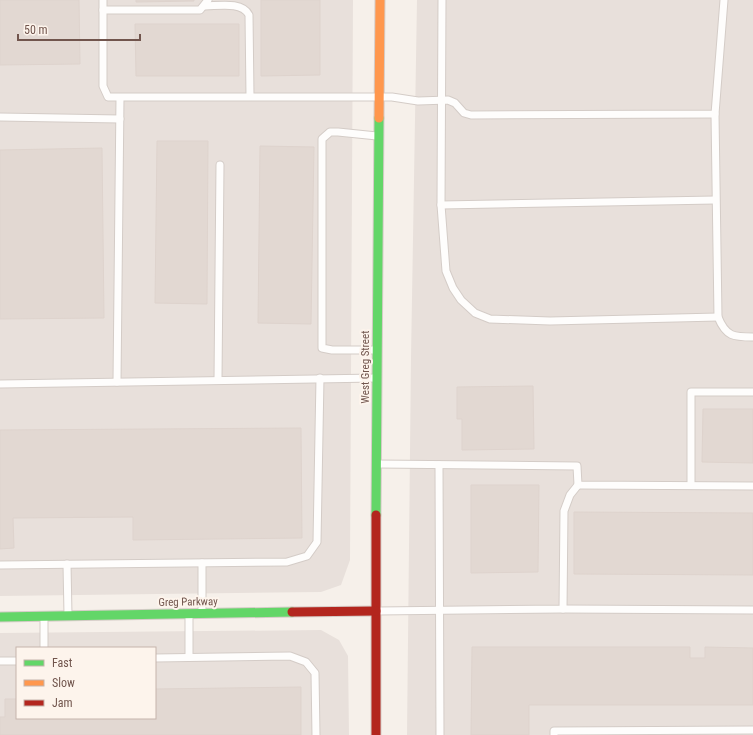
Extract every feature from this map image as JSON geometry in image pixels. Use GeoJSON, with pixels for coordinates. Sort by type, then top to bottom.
{"type":"FeatureCollection","features":[{"type":"Feature","properties":{"kind":"main road","name":"West Greg Street"},"geometry":{"type":"LineString","coordinates":[[376,735],[376,378],[380,0]]}},
{"type":"Feature","properties":{"kind":"main road","name":"Greg Parkway"},"geometry":{"type":"LineString","coordinates":[[0,617],[376,611]]}},
{"type":"Feature","properties":{"kind":"lane"},"geometry":{"type":"LineString","coordinates":[[103,0],[103,86],[108,97],[392,96],[418,101],[441,100],[455,103],[464,113],[471,115],[716,114]]}},
{"type":"Feature","properties":{"kind":"lane"},"geometry":{"type":"LineString","coordinates":[[442,0],[442,204],[446,270],[453,288],[461,300],[475,313],[490,319],[550,321],[718,317]]}},
{"type":"Feature","properties":{"kind":"lane"},"geometry":{"type":"LineString","coordinates":[[724,0],[716,114],[715,200],[718,317],[726,332],[734,336],[753,337]]}},
{"type":"Feature","properties":{"kind":"lane"},"geometry":{"type":"LineString","coordinates":[[103,10],[200,10],[207,3],[241,6],[249,15],[250,96]]}},
{"type":"Feature","properties":{"kind":"lane"},"geometry":{"type":"LineString","coordinates":[[117,382],[120,98]]}},
{"type":"Feature","properties":{"kind":"lane"},"geometry":{"type":"LineString","coordinates":[[0,117],[120,119]]}},
{"type":"Feature","properties":{"kind":"lane"},"geometry":{"type":"LineString","coordinates":[[377,350],[332,350],[322,348],[322,139],[330,132],[379,136]]}},
{"type":"Feature","properties":{"kind":"lane"},"geometry":{"type":"LineString","coordinates":[[218,380],[220,164]]}},
{"type":"Feature","properties":{"kind":"lane"},"geometry":{"type":"LineString","coordinates":[[442,204],[715,200]]}},
{"type":"Feature","properties":{"kind":"lane"},"geometry":{"type":"LineString","coordinates":[[0,565],[287,562],[307,556],[317,542],[320,378]]}},
{"type":"Feature","properties":{"kind":"lane"},"geometry":{"type":"LineString","coordinates":[[0,384],[376,378]]}},
{"type":"Feature","properties":{"kind":"lane"},"geometry":{"type":"LineString","coordinates":[[691,485],[691,392],[753,392]]}},
{"type":"Feature","properties":{"kind":"lane"},"geometry":{"type":"LineString","coordinates":[[376,464],[578,466],[578,485],[570,495],[564,511],[563,609]]}},
{"type":"Feature","properties":{"kind":"lane"},"geometry":{"type":"LineString","coordinates":[[439,465],[440,735]]}},
{"type":"Feature","properties":{"kind":"lane"},"geometry":{"type":"LineString","coordinates":[[578,485],[753,486]]}},
{"type":"Feature","properties":{"kind":"lane"},"geometry":{"type":"LineString","coordinates":[[202,563],[202,613]]}},
{"type":"Feature","properties":{"kind":"lane"},"geometry":{"type":"LineString","coordinates":[[67,564],[68,616]]}},
{"type":"Feature","properties":{"kind":"lane"},"geometry":{"type":"LineString","coordinates":[[376,611],[563,609],[753,610]]}},
{"type":"Feature","properties":{"kind":"lane"},"geometry":{"type":"LineString","coordinates":[[189,614],[189,657]]}},
{"type":"Feature","properties":{"kind":"lane"},"geometry":{"type":"LineString","coordinates":[[44,616],[44,647]]}},
{"type":"Feature","properties":{"kind":"lane"},"geometry":{"type":"LineString","coordinates":[[156,658],[290,656],[306,662],[315,673],[316,735]]}},
{"type":"Feature","properties":{"kind":"lane"},"geometry":{"type":"LineString","coordinates":[[0,661],[16,661]]}},
{"type":"Feature","properties":{"kind":"lane"},"geometry":{"type":"LineString","coordinates":[[554,735],[554,732],[753,730]]}},
{"type":"Feature","properties":{"kind":"shaded area"},"geometry":{"type":"Polygon","coordinates":[[[0,0],[353,0],[350,560],[341,585],[321,592],[0,596],[0,0]]]}},
{"type":"Feature","properties":{"kind":"shaded area"},"geometry":{"type":"Polygon","coordinates":[[[417,0],[753,0],[753,735],[407,735],[417,0]]]}},
{"type":"Feature","properties":{"kind":"shaded area"},"geometry":{"type":"Polygon","coordinates":[[[321,630],[339,640],[348,656],[349,735],[0,735],[0,633],[321,630]]]}},
{"type":"Feature","properties":{"kind":"building"},"geometry":{"type":"Polygon","coordinates":[[[0,0],[79,0],[80,64],[0,65],[0,0]]]}},
{"type":"Feature","properties":{"kind":"building"},"geometry":{"type":"Polygon","coordinates":[[[136,0],[194,0],[194,1],[136,2],[136,0]]]}},
{"type":"Feature","properties":{"kind":"building"},"geometry":{"type":"Polygon","coordinates":[[[261,0],[320,0],[320,75],[261,76],[261,0]]]}},
{"type":"Feature","properties":{"kind":"building"},"geometry":{"type":"Polygon","coordinates":[[[135,24],[239,24],[239,76],[136,76],[135,24]]]}},
{"type":"Feature","properties":{"kind":"building"},"geometry":{"type":"Polygon","coordinates":[[[157,141],[208,141],[207,304],[155,303],[157,141]]]}},
{"type":"Feature","properties":{"kind":"building"},"geometry":{"type":"Polygon","coordinates":[[[260,146],[314,147],[311,324],[258,323],[260,146]]]}},
{"type":"Feature","properties":{"kind":"building"},"geometry":{"type":"Polygon","coordinates":[[[102,148],[104,318],[0,319],[0,150],[102,148]]]}},
{"type":"Feature","properties":{"kind":"building"},"geometry":{"type":"Polygon","coordinates":[[[533,386],[534,449],[462,450],[462,419],[457,419],[457,387],[533,386]]]}},
{"type":"Feature","properties":{"kind":"building"},"geometry":{"type":"Polygon","coordinates":[[[703,409],[753,409],[753,463],[702,462],[703,409]]]}},
{"type":"Feature","properties":{"kind":"building"},"geometry":{"type":"Polygon","coordinates":[[[301,428],[302,538],[133,540],[133,517],[13,518],[14,548],[0,549],[0,430],[301,428]]]}},
{"type":"Feature","properties":{"kind":"building"},"geometry":{"type":"Polygon","coordinates":[[[471,485],[539,485],[538,572],[471,573],[471,485]]]}},
{"type":"Feature","properties":{"kind":"building"},"geometry":{"type":"Polygon","coordinates":[[[574,512],[753,513],[753,575],[574,574],[574,512]]]}},
{"type":"Feature","properties":{"kind":"building"},"geometry":{"type":"Polygon","coordinates":[[[472,647],[690,647],[690,658],[705,658],[705,647],[753,648],[753,705],[529,705],[529,735],[471,735],[472,647]]]}},
{"type":"Feature","properties":{"kind":"building"},"geometry":{"type":"Polygon","coordinates":[[[301,687],[301,735],[0,735],[0,717],[5,717],[5,699],[16,699],[16,719],[156,719],[156,689],[301,687]]]}},
{"type":"Feature","properties":{"kind":"traffic: fast"},"geometry":{"type":"LineString","coordinates":[[376,515],[379,118]]}},
{"type":"Feature","properties":{"kind":"traffic: fast"},"geometry":{"type":"LineString","coordinates":[[0,617],[292,612]]}},
{"type":"Feature","properties":{"kind":"traffic: slow"},"geometry":{"type":"LineString","coordinates":[[379,118],[380,0]]}},
{"type":"Feature","properties":{"kind":"traffic: jam"},"geometry":{"type":"LineString","coordinates":[[376,515],[376,735]]}},
{"type":"Feature","properties":{"kind":"traffic: jam"},"geometry":{"type":"LineString","coordinates":[[292,612],[376,611]]}}]}
